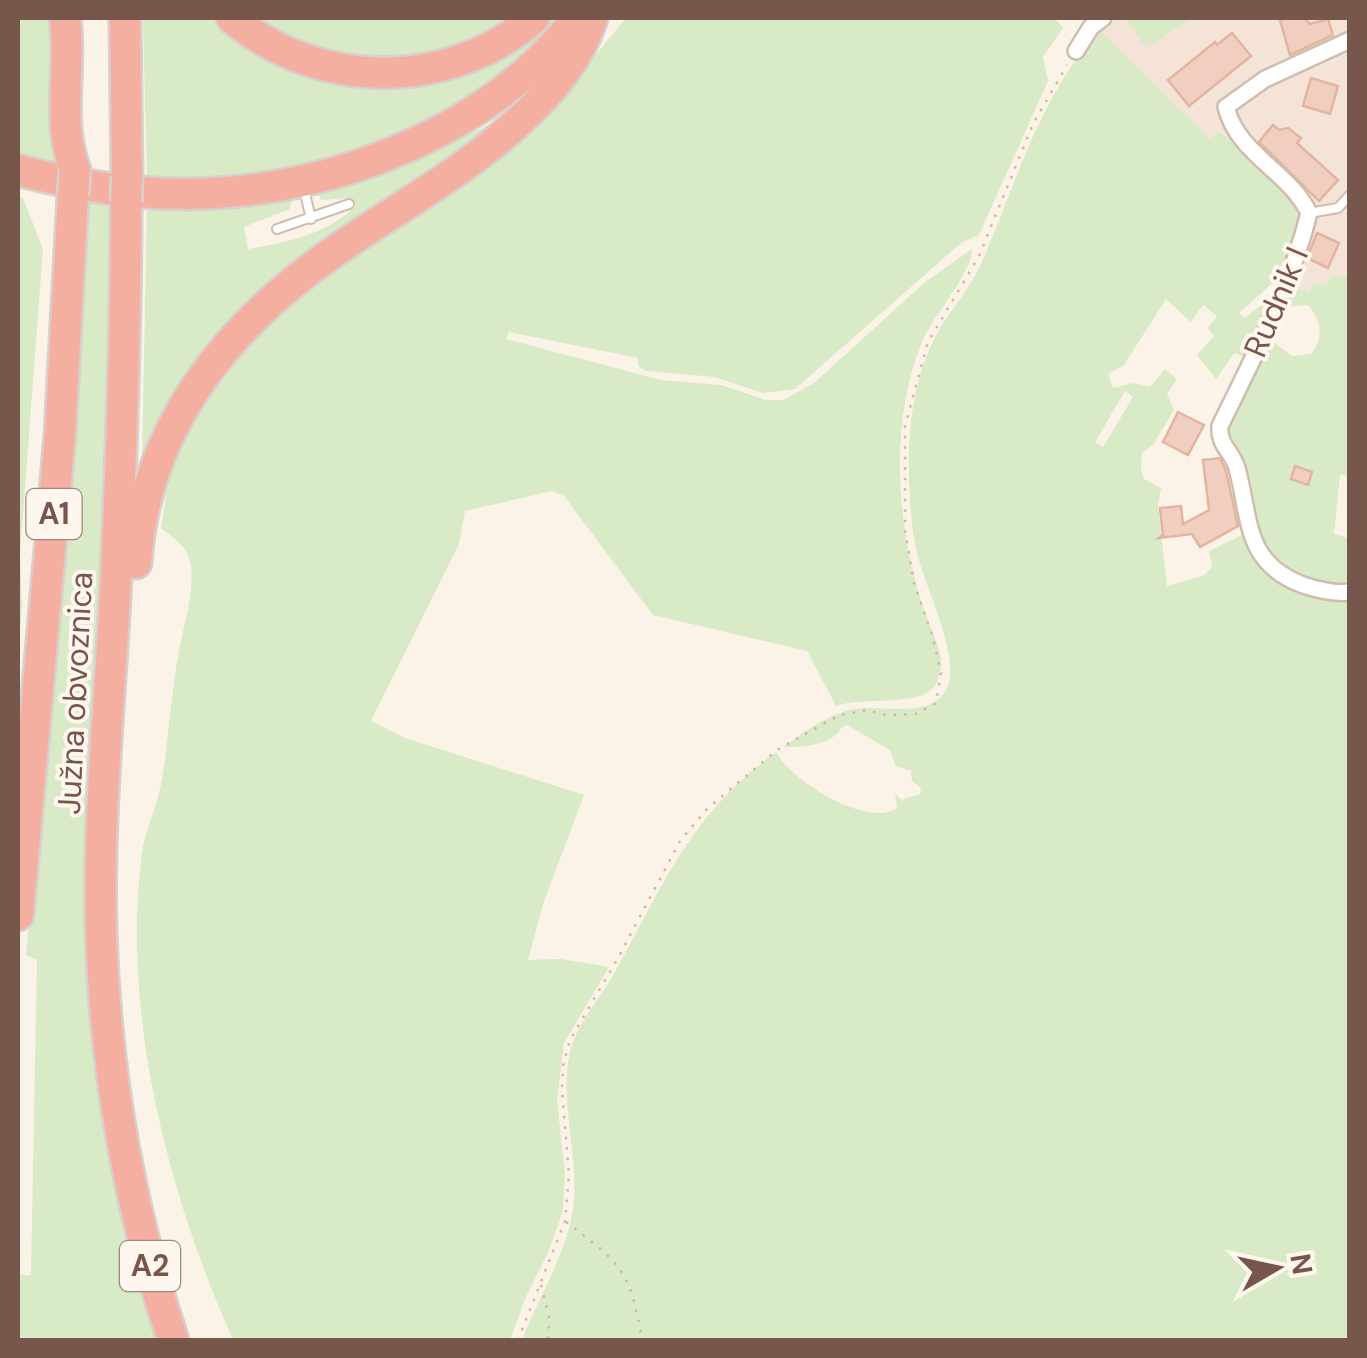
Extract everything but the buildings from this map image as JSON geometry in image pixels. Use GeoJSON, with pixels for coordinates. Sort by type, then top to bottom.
{"type":"FeatureCollection","features":[{"type":"Feature","properties":{"kind":"highway"},"geometry":{"type":"LineString","coordinates":[[65,18],[64,119],[74,182]]}},
{"type":"Feature","properties":{"kind":"highway","name":"Južna obvoznica"},"geometry":{"type":"LineString","coordinates":[[18,914],[60,435],[80,18]]}},
{"type":"Feature","properties":{"kind":"highway","name":"Južna obvoznica"},"geometry":{"type":"LineString","coordinates":[[124,18],[127,190],[123,423],[103,800],[101,929],[113,1079],[131,1190]]}},
{"type":"Feature","properties":{"kind":"highway"},"geometry":{"type":"LineString","coordinates":[[232,18],[266,42],[300,58],[375,73],[415,71],[473,56],[534,18]]}},
{"type":"Feature","properties":{"kind":"highway"},"geometry":{"type":"LineString","coordinates":[[18,170],[88,185],[175,194],[239,191],[302,180],[384,155],[476,109],[528,72],[577,18]]}},
{"type":"Feature","properties":{"kind":"highway"},"geometry":{"type":"LineString","coordinates":[[112,646],[133,602],[137,539],[149,482],[166,434],[214,358],[285,288],[509,131],[568,67],[592,18]]}},
{"type":"Feature","properties":{"kind":"highway","name":"A2"},"geometry":{"type":"LineString","coordinates":[[131,1190],[173,1340]]}},
{"type":"Feature","properties":{"kind":"highway","name":"A1"},"geometry":{"type":"LineString","coordinates":[[131,1190],[144,1205],[162,1241],[194,1340]]}},
{"type":"Feature","properties":{"kind":"street"},"geometry":{"type":"LineString","coordinates":[[1076,51],[1091,27],[1103,18]]}},
{"type":"Feature","properties":{"kind":"street","name":"Rudnik I"},"geometry":{"type":"LineString","coordinates":[[1350,40],[1265,78],[1226,107],[1237,136],[1292,188],[1310,214],[1298,259],[1220,426],[1219,436],[1236,464],[1253,543],[1260,557],[1290,580],[1314,589],[1350,592]]}},
{"type":"Feature","properties":{"kind":"lane"},"geometry":{"type":"LineString","coordinates":[[302,180],[311,219]]}},
{"type":"Feature","properties":{"kind":"lane"},"geometry":{"type":"LineString","coordinates":[[1310,214],[1338,208],[1350,194]]}},
{"type":"Feature","properties":{"kind":"lane"},"geometry":{"type":"LineString","coordinates":[[277,229],[348,204]]}},
{"type":"Feature","properties":{"kind":"path"},"geometry":{"type":"LineString","coordinates":[[518,1340],[565,1221],[569,1174],[562,1090],[570,1040],[680,841],[706,810],[763,762],[814,729],[840,715],[867,710],[886,716],[915,714],[936,703],[941,673],[914,583],[906,530],[906,426],[928,342],[980,256],[1032,124],[1076,51]]}},
{"type":"Feature","properties":{"kind":"path"},"geometry":{"type":"LineString","coordinates":[[565,1221],[622,1270],[634,1298],[642,1340]]}},
{"type":"Feature","properties":{"kind":"path"},"geometry":{"type":"LineString","coordinates":[[540,1283],[549,1317],[548,1340]]}},
{"type":"Feature","properties":{"kind":"shaded area"},"geometry":{"type":"Polygon","coordinates":[[[1094,18],[1349,18],[1350,142],[1346,153],[1350,157],[1350,270],[1346,277],[1310,293],[1277,279],[1282,262],[1290,263],[1283,184],[1225,134],[1218,131],[1210,140],[1099,30],[1094,18]]]}},
{"type":"Feature","properties":{"kind":"green space"},"geometry":{"type":"Polygon","coordinates":[[[18,18],[57,18],[60,90],[55,169],[18,160],[18,18]]]}},
{"type":"Feature","properties":{"kind":"green space"},"geometry":{"type":"Polygon","coordinates":[[[143,18],[221,18],[377,80],[547,18],[565,18],[495,84],[388,142],[289,173],[147,183],[143,18]]]}},
{"type":"Feature","properties":{"kind":"green space"},"geometry":{"type":"Polygon","coordinates":[[[245,18],[521,18],[427,61],[339,59],[245,18]]]}},
{"type":"Feature","properties":{"kind":"green space"},"geometry":{"type":"Polygon","coordinates":[[[626,18],[1055,18],[1063,28],[1043,57],[1048,81],[979,235],[961,243],[795,389],[763,393],[715,377],[646,371],[638,366],[638,358],[509,332],[506,339],[661,380],[721,385],[766,400],[783,400],[814,383],[924,283],[972,249],[966,270],[922,342],[908,385],[901,431],[905,533],[917,587],[940,654],[939,677],[929,691],[919,696],[836,706],[807,651],[653,615],[564,496],[552,491],[465,511],[459,544],[371,721],[405,738],[584,795],[543,904],[528,960],[560,959],[609,967],[564,1043],[557,1099],[565,1174],[563,1211],[510,1340],[233,1340],[188,1225],[170,1164],[144,1039],[138,976],[142,852],[162,779],[176,667],[192,583],[185,550],[161,528],[169,473],[180,443],[227,366],[290,302],[568,89],[626,18]]]}},
{"type":"Feature","properties":{"kind":"green space"},"geometry":{"type":"Polygon","coordinates":[[[1126,18],[1192,18],[1146,48],[1126,18]]]}},
{"type":"Feature","properties":{"kind":"green space"},"geometry":{"type":"Polygon","coordinates":[[[1099,30],[1210,139],[1218,131],[1273,179],[1301,209],[1303,218],[1291,263],[1282,262],[1277,279],[1239,313],[1245,318],[1272,296],[1274,300],[1245,357],[1234,353],[1216,379],[1197,355],[1214,336],[1208,328],[1217,316],[1203,305],[1191,322],[1166,299],[1124,365],[1108,374],[1113,388],[1133,383],[1150,387],[1165,369],[1177,379],[1167,394],[1174,410],[1153,445],[1142,453],[1141,470],[1144,479],[1161,488],[1158,505],[1167,586],[1203,576],[1212,567],[1209,551],[1244,534],[1261,564],[1273,573],[1300,585],[1349,596],[1349,1340],[522,1340],[571,1220],[574,1178],[567,1073],[573,1041],[700,826],[746,776],[776,752],[813,788],[850,807],[884,813],[897,808],[895,793],[901,800],[920,794],[921,788],[912,781],[911,771],[896,766],[890,750],[847,725],[824,742],[783,747],[840,713],[861,708],[917,708],[929,705],[947,688],[950,660],[918,557],[912,520],[909,454],[917,389],[930,347],[977,272],[1044,113],[1099,30]],[[1125,391],[1095,442],[1103,447],[1133,397],[1125,391]]]}},
{"type":"Feature","properties":{"kind":"green space"},"geometry":{"type":"Polygon","coordinates":[[[506,115],[484,136],[250,301],[186,376],[161,418],[142,463],[147,203],[293,196],[290,209],[244,227],[248,249],[291,240],[318,231],[355,207],[350,198],[321,200],[316,187],[437,148],[506,115]]]}},
{"type":"Feature","properties":{"kind":"green space"},"geometry":{"type":"Polygon","coordinates":[[[18,196],[23,198],[43,249],[20,554],[22,608],[18,652],[18,196]]]}},
{"type":"Feature","properties":{"kind":"green space"},"geometry":{"type":"Polygon","coordinates":[[[86,201],[116,206],[91,872],[162,1340],[18,1340],[18,1275],[31,1275],[37,960],[26,955],[64,553],[86,201]]]}},
{"type":"Feature","properties":{"kind":"green space"},"geometry":{"type":"Polygon","coordinates":[[[1349,271],[1349,476],[1340,475],[1334,534],[1349,538],[1349,588],[1337,588],[1289,573],[1261,548],[1246,509],[1225,429],[1270,339],[1292,356],[1311,354],[1318,342],[1319,323],[1308,305],[1284,307],[1292,286],[1310,293],[1314,283],[1326,286],[1333,275],[1346,277],[1349,271]]]}}]}
